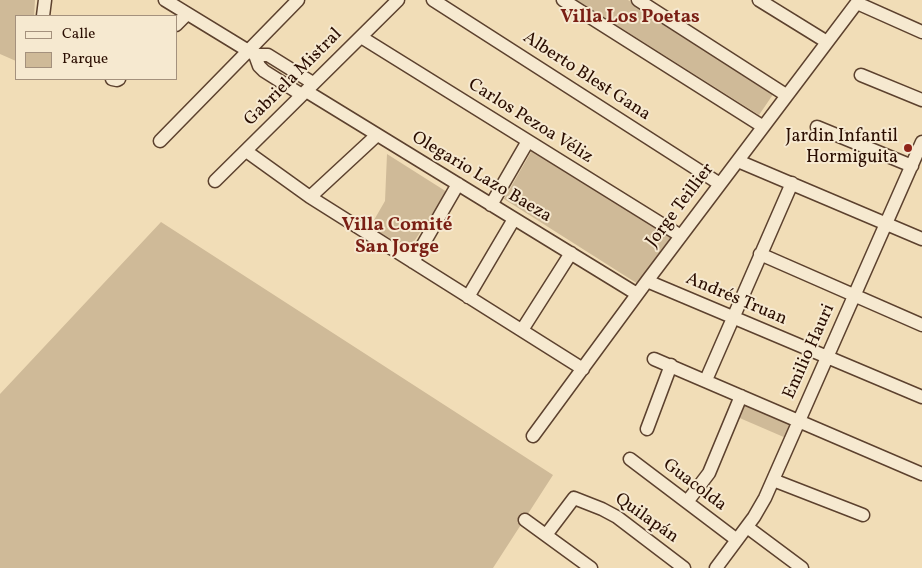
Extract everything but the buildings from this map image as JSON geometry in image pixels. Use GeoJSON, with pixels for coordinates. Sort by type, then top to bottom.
{"type":"FeatureCollection","features":[{"type":"Feature","properties":{"kind":"street"},"geometry":{"type":"LineString","coordinates":[[43,15],[45,0]]}},
{"type":"Feature","properties":{"kind":"street","name":"Olegario Lazo Baeza"},"geometry":{"type":"LineString","coordinates":[[164,0],[252,53],[268,55],[307,90],[637,294]]}},
{"type":"Feature","properties":{"kind":"street"},"geometry":{"type":"LineString","coordinates":[[160,141],[252,53],[298,0]]}},
{"type":"Feature","properties":{"kind":"street","name":"Gabriela Mistral"},"geometry":{"type":"LineString","coordinates":[[215,181],[398,0]]}},
{"type":"Feature","properties":{"kind":"street","name":"Alberto Blest Gana"},"geometry":{"type":"LineString","coordinates":[[434,0],[720,184]]}},
{"type":"Feature","properties":{"kind":"street"},"geometry":{"type":"LineString","coordinates":[[563,0],[762,126]]}},
{"type":"Feature","properties":{"kind":"street"},"geometry":{"type":"LineString","coordinates":[[638,0],[786,95]]}},
{"type":"Feature","properties":{"kind":"street"},"geometry":{"type":"LineString","coordinates":[[760,0],[827,42]]}},
{"type":"Feature","properties":{"kind":"street"},"geometry":{"type":"LineString","coordinates":[[858,2],[922,32]]}},
{"type":"Feature","properties":{"kind":"street","name":"Jorge Teillier"},"geometry":{"type":"LineString","coordinates":[[533,436],[762,126],[858,2]]}},
{"type":"Feature","properties":{"kind":"street"},"geometry":{"type":"LineString","coordinates":[[178,23],[187,14]]}},
{"type":"Feature","properties":{"kind":"street","name":"Carlos Pezoa Véliz"},"geometry":{"type":"LineString","coordinates":[[361,37],[681,236]]}},
{"type":"Feature","properties":{"kind":"street"},"geometry":{"type":"LineString","coordinates":[[861,75],[922,100]]}},
{"type":"Feature","properties":{"kind":"street"},"geometry":{"type":"LineString","coordinates":[[817,127],[912,166]]}},
{"type":"Feature","properties":{"kind":"street"},"geometry":{"type":"LineString","coordinates":[[310,197],[377,135]]}},
{"type":"Feature","properties":{"kind":"street"},"geometry":{"type":"LineString","coordinates":[[491,205],[528,141]]}},
{"type":"Feature","properties":{"kind":"street","name":"Emilio Hauri"},"geometry":{"type":"LineString","coordinates":[[716,568],[760,508],[922,142]]}},
{"type":"Feature","properties":{"kind":"street"},"geometry":{"type":"LineString","coordinates":[[246,151],[310,197],[583,368]]}},
{"type":"Feature","properties":{"kind":"street"},"geometry":{"type":"LineString","coordinates":[[738,160],[922,239]]}},
{"type":"Feature","properties":{"kind":"street"},"geometry":{"type":"LineString","coordinates":[[706,380],[792,183]]}},
{"type":"Feature","properties":{"kind":"street"},"geometry":{"type":"LineString","coordinates":[[413,262],[458,184]]}},
{"type":"Feature","properties":{"kind":"street"},"geometry":{"type":"LineString","coordinates":[[468,297],[514,219]]}},
{"type":"Feature","properties":{"kind":"street"},"geometry":{"type":"LineString","coordinates":[[522,330],[571,253]]}},
{"type":"Feature","properties":{"kind":"street"},"geometry":{"type":"LineString","coordinates":[[760,254],[922,325]]}},
{"type":"Feature","properties":{"kind":"street","name":"Andrés Truan"},"geometry":{"type":"LineString","coordinates":[[647,281],[922,397]]}},
{"type":"Feature","properties":{"kind":"street"},"geometry":{"type":"LineString","coordinates":[[654,359],[922,474]]}},
{"type":"Feature","properties":{"kind":"street"},"geometry":{"type":"LineString","coordinates":[[647,429],[671,365]]}},
{"type":"Feature","properties":{"kind":"street"},"geometry":{"type":"LineString","coordinates":[[687,502],[709,473],[741,396]]}},
{"type":"Feature","properties":{"kind":"street","name":"Guacolda"},"geometry":{"type":"LineString","coordinates":[[630,459],[737,540]]}},
{"type":"Feature","properties":{"kind":"street"},"geometry":{"type":"LineString","coordinates":[[773,480],[863,516]]}},
{"type":"Feature","properties":{"kind":"street","name":"Quilapán"},"geometry":{"type":"LineString","coordinates":[[546,535],[574,498],[602,509],[618,518],[684,568]]}},
{"type":"Feature","properties":{"kind":"street"},"geometry":{"type":"LineString","coordinates":[[525,520],[586,566]]}},
{"type":"Feature","properties":{"kind":"street"},"geometry":{"type":"LineString","coordinates":[[747,527],[802,568]]}},
{"type":"Feature","properties":{"kind":"green space"},"geometry":{"type":"Polygon","coordinates":[[[0,0],[35,0],[34,15],[15,15],[15,61],[0,54],[0,0]]]}},
{"type":"Feature","properties":{"kind":"green space"},"geometry":{"type":"Polygon","coordinates":[[[577,0],[628,0],[774,93],[759,115],[577,0]]]}},
{"type":"Feature","properties":{"kind":"green space"},"geometry":{"type":"Polygon","coordinates":[[[535,145],[674,236],[638,284],[504,199],[535,145]]]}},
{"type":"Feature","properties":{"kind":"green space"},"geometry":{"type":"Polygon","coordinates":[[[387,154],[447,192],[409,249],[370,227],[385,201],[387,154]]]}},
{"type":"Feature","properties":{"kind":"green space"},"geometry":{"type":"Polygon","coordinates":[[[161,222],[553,475],[493,568],[0,568],[0,394],[161,222]]]}},
{"type":"Feature","properties":{"kind":"green space"},"geometry":{"type":"Polygon","coordinates":[[[742,400],[793,422],[786,438],[735,416],[742,400]]]}},
{"type":"Feature","properties":{"kind":"place","name":"Jardin Infantil Hormiguita"},"geometry":{"type":"Point","coordinates":[908,148]}},
{"type":"Feature","properties":{"kind":"district","name":"Villa Los Poetas"},"geometry":{"type":"Point","coordinates":[630,19]}},
{"type":"Feature","properties":{"kind":"district","name":"Villa Comité San Jorge"},"geometry":{"type":"Point","coordinates":[397,238]}}]}
